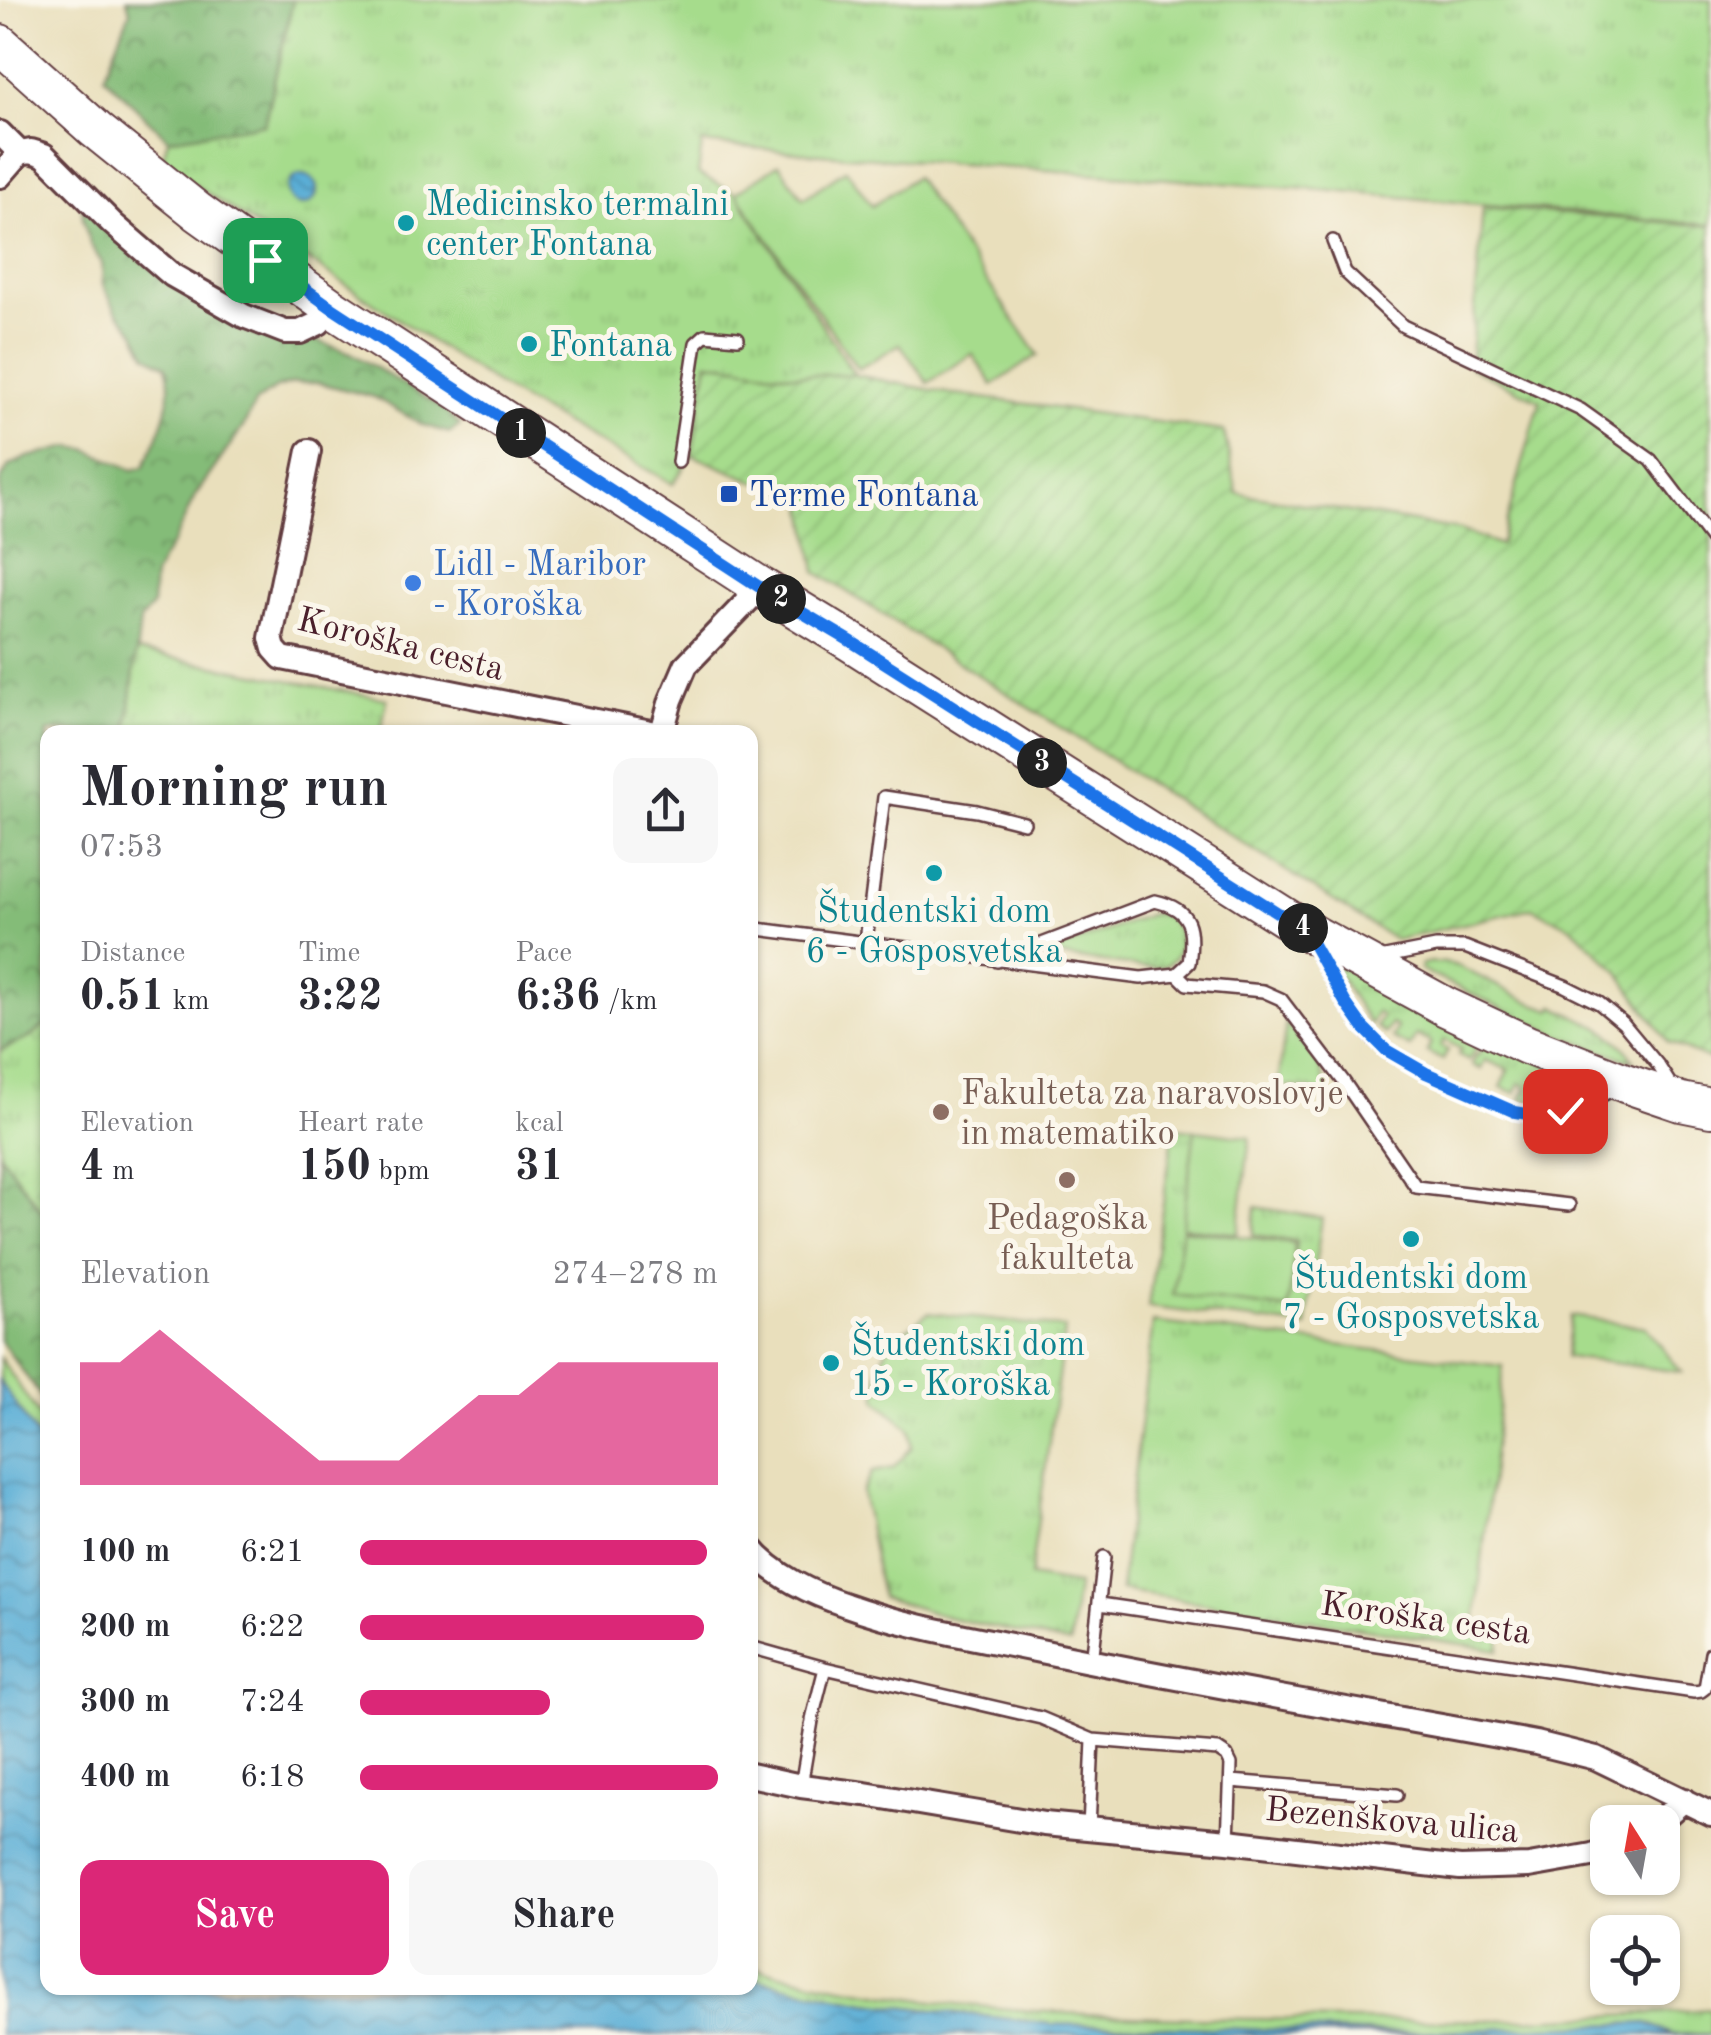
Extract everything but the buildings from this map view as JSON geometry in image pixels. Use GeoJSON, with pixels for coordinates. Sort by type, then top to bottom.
{"type":"FeatureCollection","features":[{"type":"Feature","properties":{"kind":"main road"},"geometry":{"type":"LineString","coordinates":[[0,44],[169,189],[332,308],[761,588],[1305,930],[1446,1007],[1527,1045],[1626,1084],[1702,1108]]}},
{"type":"Feature","properties":{"kind":"street"},"geometry":{"type":"LineString","coordinates":[[0,133],[20,153]]}},
{"type":"Feature","properties":{"kind":"street"},"geometry":{"type":"LineString","coordinates":[[0,176],[20,153],[44,155],[113,224],[172,274],[244,316],[285,332],[300,332],[332,308]]}},
{"type":"Feature","properties":{"kind":"street","name":"Koroška cesta"},"geometry":{"type":"LineString","coordinates":[[309,451],[270,638],[282,658],[616,725]]}},
{"type":"Feature","properties":{"kind":"street"},"geometry":{"type":"LineString","coordinates":[[664,725],[686,665],[761,588]]}},
{"type":"Feature","properties":{"kind":"street"},"geometry":{"type":"LineString","coordinates":[[758,1556],[792,1581],[845,1605],[925,1627],[1092,1662],[1536,1743],[1596,1758],[1711,1814]]}},
{"type":"Feature","properties":{"kind":"street","name":"Bezenškova ulica"},"geometry":{"type":"LineString","coordinates":[[758,1777],[1044,1824],[1460,1868],[1529,1866],[1590,1855]]}},
{"type":"Feature","properties":{"kind":"street"},"geometry":{"type":"LineString","coordinates":[[1678,1805],[1684,1800]]}},
{"type":"Feature","properties":{"kind":"lane"},"geometry":{"type":"LineString","coordinates":[[1333,241],[1345,272],[1402,326],[1581,410],[1651,460],[1711,539]]}},
{"type":"Feature","properties":{"kind":"lane"},"geometry":{"type":"LineString","coordinates":[[678,462],[696,342],[704,335],[738,338]]}},
{"type":"Feature","properties":{"kind":"lane"},"geometry":{"type":"LineString","coordinates":[[866,942],[884,797],[977,811],[1024,823]]}},
{"type":"Feature","properties":{"kind":"lane"},"geometry":{"type":"LineString","coordinates":[[758,929],[997,961],[1141,978],[1177,974],[1189,963],[1191,931],[1180,910],[1154,900],[997,961]]}},
{"type":"Feature","properties":{"kind":"lane"},"geometry":{"type":"LineString","coordinates":[[1305,930],[1362,1026],[1386,1050],[1426,1073],[1515,1112],[1540,1116],[1565,1111],[1626,1084]]}},
{"type":"Feature","properties":{"kind":"lane"},"geometry":{"type":"LineString","coordinates":[[1359,960],[1464,946],[1565,986],[1599,1003],[1623,1024],[1702,1108]]}},
{"type":"Feature","properties":{"kind":"lane"},"geometry":{"type":"LineString","coordinates":[[1177,974],[1187,984],[1262,991],[1282,999],[1416,1186],[1568,1205]]}},
{"type":"Feature","properties":{"kind":"lane"},"geometry":{"type":"LineString","coordinates":[[1092,1662],[1104,1556]]}},
{"type":"Feature","properties":{"kind":"lane","name":"Koroška cesta"},"geometry":{"type":"LineString","coordinates":[[1100,1604],[1694,1692],[1705,1688],[1711,1653]]}},
{"type":"Feature","properties":{"kind":"lane","name":"Bezenškova ulica"},"geometry":{"type":"LineString","coordinates":[[758,1649],[1042,1718],[1093,1740],[1218,1750],[1231,1764],[1228,1841]]}},
{"type":"Feature","properties":{"kind":"lane"},"geometry":{"type":"LineString","coordinates":[[801,1786],[825,1668]]}},
{"type":"Feature","properties":{"kind":"lane"},"geometry":{"type":"LineString","coordinates":[[1090,1828],[1093,1740]]}},
{"type":"Feature","properties":{"kind":"lane"},"geometry":{"type":"LineString","coordinates":[[1231,1782],[1397,1794]]}},
{"type":"Feature","properties":{"kind":"green space"},"geometry":{"type":"Polygon","coordinates":[[[127,0],[293,0],[264,124],[168,139],[104,76],[130,12],[127,0]]]}},
{"type":"Feature","properties":{"kind":"green space"},"geometry":{"type":"Polygon","coordinates":[[[293,0],[1711,0],[1711,225],[1321,190],[702,143],[698,174],[736,193],[855,375],[792,375],[708,362],[692,455],[673,484],[510,393],[161,163],[168,139],[206,128],[264,124],[293,0]]]}},
{"type":"Feature","properties":{"kind":"green space"},"geometry":{"type":"Polygon","coordinates":[[[779,164],[803,199],[846,169],[872,206],[915,177],[1038,355],[993,385],[972,354],[928,383],[900,344],[858,369],[736,193],[779,164]]]}},
{"type":"Feature","properties":{"kind":"green space"},"geometry":{"type":"Polygon","coordinates":[[[82,206],[164,279],[239,330],[286,343],[315,340],[351,353],[439,406],[460,425],[450,433],[423,425],[374,397],[319,383],[293,383],[276,388],[256,402],[195,496],[154,576],[152,606],[140,621],[128,725],[40,725],[40,1029],[0,1051],[0,481],[9,466],[70,447],[86,449],[133,470],[144,467],[168,405],[166,366],[146,354],[135,332],[116,310],[103,285],[102,263],[90,244],[82,206]]]}},
{"type":"Feature","properties":{"kind":"green space"},"geometry":{"type":"Polygon","coordinates":[[[1483,207],[1711,226],[1711,1060],[1668,1042],[1618,971],[1571,927],[1532,908],[1395,940],[816,572],[804,502],[692,455],[708,362],[792,375],[855,375],[947,393],[1224,431],[1237,493],[1461,530],[1500,545],[1540,401],[1470,367],[1483,207]]]}},
{"type":"Feature","properties":{"kind":"green space"},"geometry":{"type":"Polygon","coordinates":[[[136,651],[387,699],[382,725],[128,725],[136,651]]]}},
{"type":"Feature","properties":{"kind":"green space"},"geometry":{"type":"Polygon","coordinates":[[[1154,913],[1172,922],[1180,939],[1176,957],[1160,967],[1043,954],[1154,913]]]}},
{"type":"Feature","properties":{"kind":"green space"},"geometry":{"type":"Polygon","coordinates":[[[1422,964],[1460,967],[1532,1003],[1552,1010],[1554,1006],[1589,1022],[1619,1043],[1634,1062],[1558,1035],[1421,970],[1422,964]]]}},
{"type":"Feature","properties":{"kind":"green space"},"geometry":{"type":"Polygon","coordinates":[[[1337,965],[1588,1084],[1588,1090],[1549,1106],[1550,1094],[1544,1094],[1541,1104],[1521,1099],[1527,1088],[1520,1083],[1515,1093],[1501,1087],[1509,1070],[1485,1060],[1481,1069],[1472,1065],[1482,1050],[1477,1046],[1469,1060],[1458,1055],[1461,1049],[1444,1040],[1441,1046],[1448,1050],[1443,1060],[1427,1052],[1431,1042],[1416,1035],[1410,1047],[1392,1038],[1397,1027],[1391,1024],[1385,1034],[1376,1027],[1382,1016],[1377,1012],[1370,1025],[1338,974],[1337,965]]]}},
{"type":"Feature","properties":{"kind":"green space"},"geometry":{"type":"Polygon","coordinates":[[[1286,1023],[1318,1061],[1328,1092],[1278,1085],[1286,1023]]]}},
{"type":"Feature","properties":{"kind":"green space"},"geometry":{"type":"Polygon","coordinates":[[[40,1029],[40,1209],[0,1154],[0,1051],[40,1029]]]}},
{"type":"Feature","properties":{"kind":"green space"},"geometry":{"type":"Polygon","coordinates":[[[1174,1128],[1195,1130],[1174,1295],[1288,1309],[1297,1241],[1253,1235],[1256,1207],[1322,1218],[1306,1327],[1148,1307],[1174,1128]]]}},
{"type":"Feature","properties":{"kind":"green space"},"geometry":{"type":"Polygon","coordinates":[[[1195,1130],[1250,1137],[1238,1234],[1182,1227],[1195,1130]]]}},
{"type":"Feature","properties":{"kind":"green space"},"geometry":{"type":"Polygon","coordinates":[[[0,1154],[40,1209],[40,1395],[0,1340],[0,1154]]]}},
{"type":"Feature","properties":{"kind":"green space"},"geometry":{"type":"Polygon","coordinates":[[[1182,1229],[1295,1243],[1288,1309],[1173,1295],[1182,1229]]]}},
{"type":"Feature","properties":{"kind":"green space"},"geometry":{"type":"Polygon","coordinates":[[[928,1313],[1065,1328],[1030,1577],[1077,1585],[1070,1644],[947,1617],[881,1597],[862,1492],[872,1472],[893,1468],[912,1447],[910,1429],[877,1400],[879,1369],[895,1340],[928,1313]]]}},
{"type":"Feature","properties":{"kind":"green space"},"geometry":{"type":"Polygon","coordinates":[[[1571,1316],[1646,1327],[1681,1372],[1566,1357],[1571,1316]]]}},
{"type":"Feature","properties":{"kind":"green space"},"geometry":{"type":"Polygon","coordinates":[[[1153,1322],[1503,1366],[1475,1625],[1502,1629],[1499,1650],[1120,1590],[1153,1322]]]}},
{"type":"Feature","properties":{"kind":"green space"},"geometry":{"type":"Polygon","coordinates":[[[0,1358],[40,1417],[40,1441],[0,1381],[0,1358]]]}},
{"type":"Feature","properties":{"kind":"green space"},"geometry":{"type":"Polygon","coordinates":[[[758,1968],[937,2002],[1128,2016],[1491,2020],[1711,2009],[1711,2034],[1673,2035],[1647,2023],[1389,2033],[1051,2024],[866,2002],[758,1979],[758,1968]]]}},
{"type":"Feature","properties":{"kind":"water"},"geometry":{"type":"Polygon","coordinates":[[[302,175],[313,179],[317,190],[313,201],[302,205],[291,201],[287,190],[291,179],[302,175]]]}},
{"type":"Feature","properties":{"kind":"water"},"geometry":{"type":"Polygon","coordinates":[[[0,1381],[40,1441],[40,1995],[758,1995],[758,1979],[866,2002],[1051,2024],[1389,2033],[1647,2023],[1673,2035],[0,2035],[0,1381]]]}},
{"type":"Feature","properties":{"kind":"place","name":"Medicinsko termalni center Fontana"},"geometry":{"type":"Point","coordinates":[406,223]}},
{"type":"Feature","properties":{"kind":"place","name":"Fontana"},"geometry":{"type":"Point","coordinates":[529,344]}},
{"type":"Feature","properties":{"kind":"place","name":"Terme Fontana"},"geometry":{"type":"Point","coordinates":[729,494]}},
{"type":"Feature","properties":{"kind":"place","name":"Lidl - Maribor - Koroška"},"geometry":{"type":"Point","coordinates":[413,583]}},
{"type":"Feature","properties":{"kind":"place","name":"Študentski dom 6 - Gosposvetska"},"geometry":{"type":"Point","coordinates":[934,873]}},
{"type":"Feature","properties":{"kind":"place","name":"Fakulteta za naravoslovje in matematiko"},"geometry":{"type":"Point","coordinates":[941,1112]}},
{"type":"Feature","properties":{"kind":"place","name":"Pedagoška fakulteta"},"geometry":{"type":"Point","coordinates":[1067,1180]}},
{"type":"Feature","properties":{"kind":"place","name":"Študentski dom 7 - Gosposvetska"},"geometry":{"type":"Point","coordinates":[1411,1239]}},
{"type":"Feature","properties":{"kind":"place","name":"Študentski dom 15 - Koroška"},"geometry":{"type":"Point","coordinates":[831,1363]}},
{"type":"Feature","properties":{"kind":"route"},"geometry":{"type":"LineString","coordinates":[[265,260],[522,434],[761,588],[1305,930],[1345,1002],[1386,1050],[1426,1073],[1515,1112],[1540,1116],[1565,1111]]}}]}
